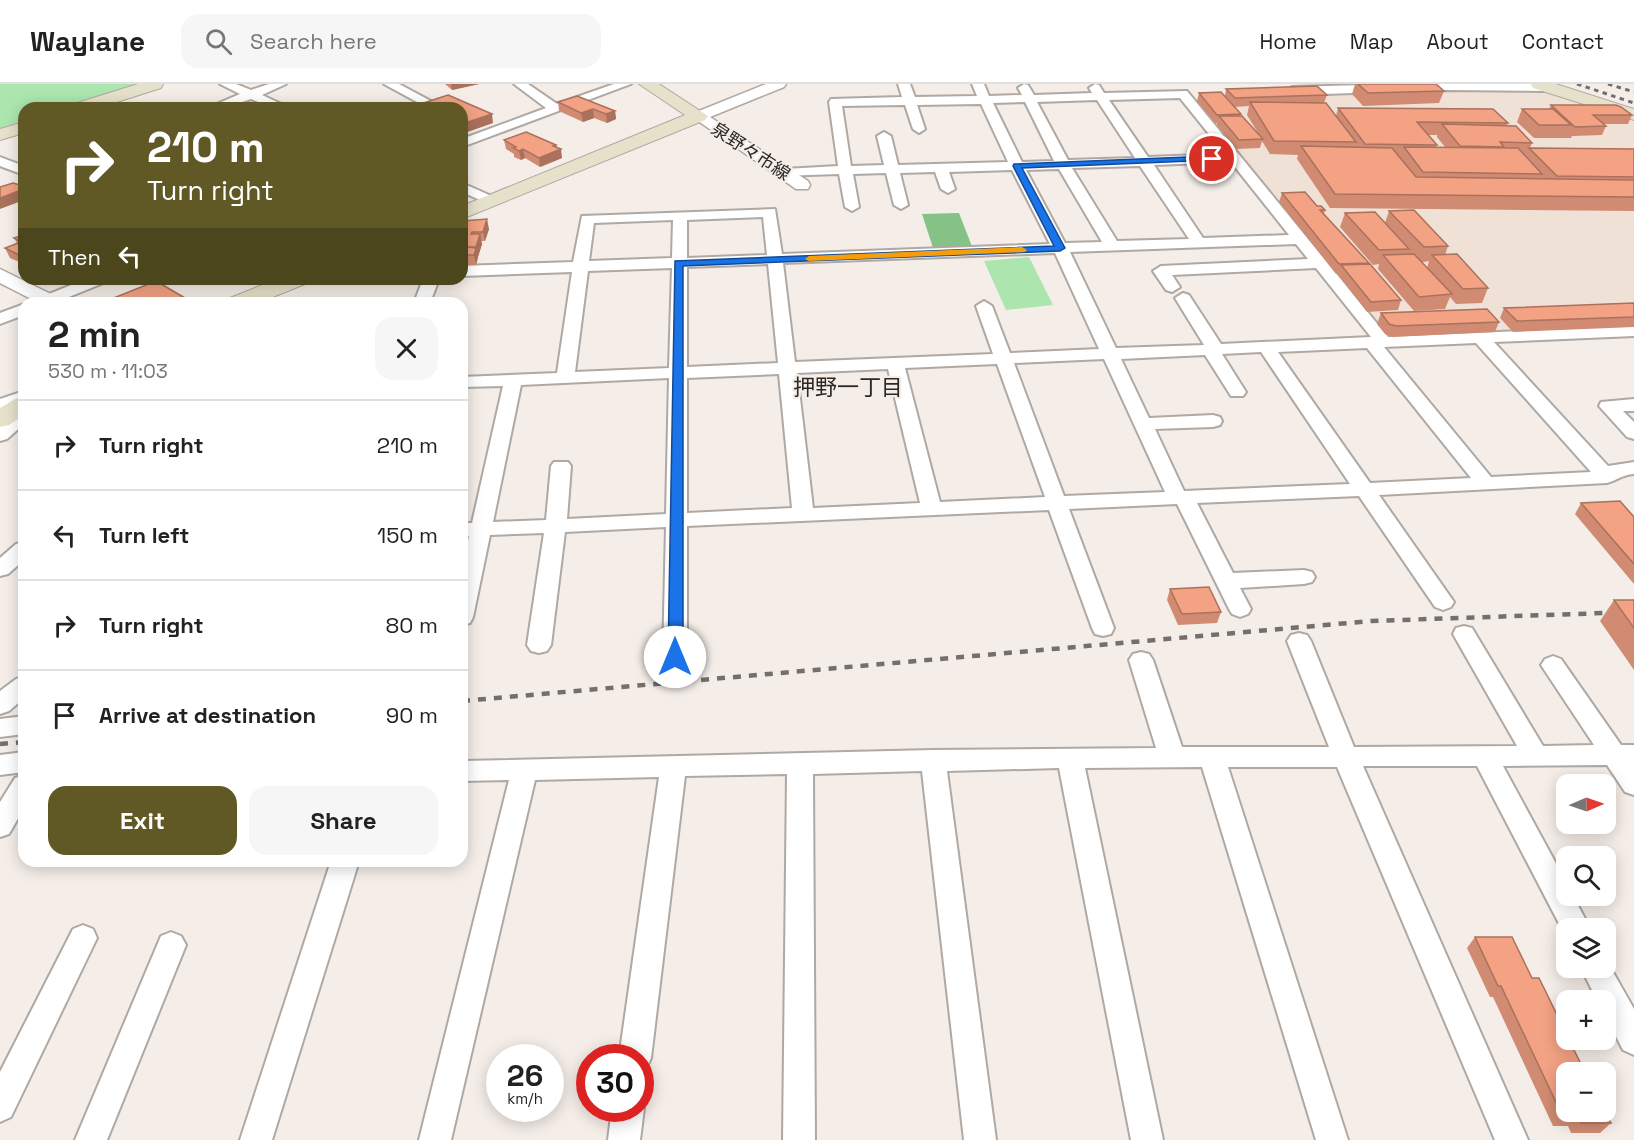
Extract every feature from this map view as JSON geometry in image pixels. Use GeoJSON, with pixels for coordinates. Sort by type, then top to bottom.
{"type":"FeatureCollection","features":[{"type":"Feature","properties":{"kind":"main road"},"geometry":{"type":"LineString","coordinates":[[99,102],[155,84]]}},
{"type":"Feature","properties":{"kind":"main road"},"geometry":{"type":"LineString","coordinates":[[647,84],[699,116]]}},
{"type":"Feature","properties":{"kind":"main road"},"geometry":{"type":"LineString","coordinates":[[1543,85],[1634,115]]}},
{"type":"Feature","properties":{"kind":"main road"},"geometry":{"type":"LineString","coordinates":[[468,211],[699,116]]}},
{"type":"Feature","properties":{"kind":"main road"},"geometry":{"type":"LineString","coordinates":[[0,135],[18,129]]}},
{"type":"Feature","properties":{"kind":"main road"},"geometry":{"type":"LineString","coordinates":[[253,297],[282,285]]}},
{"type":"Feature","properties":{"kind":"main road"},"geometry":{"type":"LineString","coordinates":[[0,419],[18,408]]}},
{"type":"Feature","properties":{"kind":"street"},"geometry":{"type":"LineString","coordinates":[[226,84],[270,102]]}},
{"type":"Feature","properties":{"kind":"street"},"geometry":{"type":"LineString","coordinates":[[230,102],[280,84]]}},
{"type":"Feature","properties":{"kind":"street"},"geometry":{"type":"LineString","coordinates":[[390,84],[426,102]]}},
{"type":"Feature","properties":{"kind":"street"},"geometry":{"type":"LineString","coordinates":[[520,84],[554,108]]}},
{"type":"Feature","properties":{"kind":"street"},"geometry":{"type":"LineString","coordinates":[[468,141],[625,84]]}},
{"type":"Feature","properties":{"kind":"street"},"geometry":{"type":"LineString","coordinates":[[699,116],[779,84]]}},
{"type":"Feature","properties":{"kind":"street"},"geometry":{"type":"LineString","coordinates":[[904,84],[919,129]]}},
{"type":"Feature","properties":{"kind":"street"},"geometry":{"type":"LineString","coordinates":[[978,84],[1060,248],[1142,424],[1240,609]]}},
{"type":"Feature","properties":{"kind":"street"},"geometry":{"type":"LineString","coordinates":[[1022,84],[1063,164],[1112,246]]}},
{"type":"Feature","properties":{"kind":"street"},"geometry":{"type":"LineString","coordinates":[[1093,84],[1199,243]]}},
{"type":"Feature","properties":{"kind":"street"},"geometry":{"type":"LineString","coordinates":[[1275,92],[1543,85]]}},
{"type":"Feature","properties":{"kind":"street"},"geometry":{"type":"LineString","coordinates":[[852,207],[835,102],[1101,97],[1180,92],[1321,263],[1485,483]]}},
{"type":"Feature","properties":{"kind":"street","name":"泉野々市線"},"geometry":{"type":"LineString","coordinates":[[699,116],[802,185]]}},
{"type":"Feature","properties":{"kind":"street"},"geometry":{"type":"LineString","coordinates":[[471,124],[488,133]]}},
{"type":"Feature","properties":{"kind":"street"},"geometry":{"type":"LineString","coordinates":[[884,136],[901,205]]}},
{"type":"Feature","properties":{"kind":"street"},"geometry":{"type":"LineString","coordinates":[[785,173],[1235,158]]}},
{"type":"Feature","properties":{"kind":"street"},"geometry":{"type":"LineString","coordinates":[[0,160],[18,168]]}},
{"type":"Feature","properties":{"kind":"street"},"geometry":{"type":"LineString","coordinates":[[941,168],[948,189]]}},
{"type":"Feature","properties":{"kind":"street"},"geometry":{"type":"LineString","coordinates":[[468,191],[491,201]]}},
{"type":"Feature","properties":{"kind":"street"},"geometry":{"type":"LineString","coordinates":[[565,378],[587,219],[770,212],[803,513]]}},
{"type":"Feature","properties":{"kind":"street"},"geometry":{"type":"LineString","coordinates":[[675,657],[680,215]]}},
{"type":"Feature","properties":{"kind":"street"},"geometry":{"type":"LineString","coordinates":[[468,271],[1302,239]]}},
{"type":"Feature","properties":{"kind":"street"},"geometry":{"type":"LineString","coordinates":[[1237,392],[1178,292],[1161,271],[1321,263]]}},
{"type":"Feature","properties":{"kind":"street"},"geometry":{"type":"LineString","coordinates":[[0,275],[39,297]]}},
{"type":"Feature","properties":{"kind":"street"},"geometry":{"type":"LineString","coordinates":[[59,297],[86,285]]}},
{"type":"Feature","properties":{"kind":"street"},"geometry":{"type":"LineString","coordinates":[[984,306],[1103,628]]}},
{"type":"Feature","properties":{"kind":"street"},"geometry":{"type":"LineString","coordinates":[[0,319],[18,312]]}},
{"type":"Feature","properties":{"kind":"street"},"geometry":{"type":"LineString","coordinates":[[468,382],[1266,346],[1631,334]]}},
{"type":"Feature","properties":{"kind":"street"},"geometry":{"type":"LineString","coordinates":[[1481,338],[1606,477]]}},
{"type":"Feature","properties":{"kind":"street"},"geometry":{"type":"LineString","coordinates":[[1266,346],[1443,602]]}},
{"type":"Feature","properties":{"kind":"street"},"geometry":{"type":"LineString","coordinates":[[895,362],[931,507]]}},
{"type":"Feature","properties":{"kind":"street"},"geometry":{"type":"LineString","coordinates":[[468,564],[472,529],[513,380]]}},
{"type":"Feature","properties":{"kind":"street"},"geometry":{"type":"LineString","coordinates":[[0,406],[18,398]]}},
{"type":"Feature","properties":{"kind":"street"},"geometry":{"type":"LineString","coordinates":[[1634,405],[1608,406],[1634,433]]}},
{"type":"Feature","properties":{"kind":"street"},"geometry":{"type":"LineString","coordinates":[[0,435],[18,420]]}},
{"type":"Feature","properties":{"kind":"street"},"geometry":{"type":"LineString","coordinates":[[1142,424],[1213,421]]}},
{"type":"Feature","properties":{"kind":"street"},"geometry":{"type":"LineString","coordinates":[[539,645],[556,525],[561,466]]}},
{"type":"Feature","properties":{"kind":"street"},"geometry":{"type":"LineString","coordinates":[[472,529],[1606,477],[1617,469],[1634,468]]}},
{"type":"Feature","properties":{"kind":"street"},"geometry":{"type":"LineString","coordinates":[[0,568],[18,554]]}},
{"type":"Feature","properties":{"kind":"street"},"geometry":{"type":"LineString","coordinates":[[1226,581],[1304,577]]}},
{"type":"Feature","properties":{"kind":"street"},"geometry":{"type":"LineString","coordinates":[[1464,634],[1536,756]]}},
{"type":"Feature","properties":{"kind":"street"},"geometry":{"type":"LineString","coordinates":[[1299,641],[1346,757],[1512,1140]]}},
{"type":"Feature","properties":{"kind":"street"},"geometry":{"type":"LineString","coordinates":[[1141,660],[1172,757]]}},
{"type":"Feature","properties":{"kind":"street"},"geometry":{"type":"LineString","coordinates":[[1553,665],[1625,755],[1634,784]]}},
{"type":"Feature","properties":{"kind":"street"},"geometry":{"type":"LineString","coordinates":[[0,705],[18,690]]}},
{"type":"Feature","properties":{"kind":"street"},"geometry":{"type":"LineString","coordinates":[[0,728],[18,726]]}},
{"type":"Feature","properties":{"kind":"street"},"geometry":{"type":"LineString","coordinates":[[468,771],[1070,758],[1625,755]]}},
{"type":"Feature","properties":{"kind":"street"},"geometry":{"type":"LineString","coordinates":[[1485,756],[1571,918]]}},
{"type":"Feature","properties":{"kind":"street"},"geometry":{"type":"LineString","coordinates":[[1212,757],[1332,1140]]}},
{"type":"Feature","properties":{"kind":"street"},"geometry":{"type":"LineString","coordinates":[[1070,758],[1147,1140]]}},
{"type":"Feature","properties":{"kind":"street"},"geometry":{"type":"LineString","coordinates":[[933,760],[980,1140]]}},
{"type":"Feature","properties":{"kind":"street"},"geometry":{"type":"LineString","coordinates":[[0,765],[18,763]]}},
{"type":"Feature","properties":{"kind":"street"},"geometry":{"type":"LineString","coordinates":[[799,1140],[800,765]]}},
{"type":"Feature","properties":{"kind":"street"},"geometry":{"type":"LineString","coordinates":[[637,1044],[673,767]]}},
{"type":"Feature","properties":{"kind":"street"},"geometry":{"type":"LineString","coordinates":[[435,1140],[524,770]]}},
{"type":"Feature","properties":{"kind":"street"},"geometry":{"type":"LineString","coordinates":[[0,826],[18,795]]}},
{"type":"Feature","properties":{"kind":"street"},"geometry":{"type":"LineString","coordinates":[[256,1140],[343,867]]}},
{"type":"Feature","properties":{"kind":"street"},"geometry":{"type":"LineString","coordinates":[[0,1106],[83,938]]}},
{"type":"Feature","properties":{"kind":"street"},"geometry":{"type":"LineString","coordinates":[[91,1140],[171,945]]}},
{"type":"Feature","properties":{"kind":"street"},"geometry":{"type":"LineString","coordinates":[[1601,978],[1634,1040]]}},
{"type":"Feature","properties":{"kind":"street"},"geometry":{"type":"LineString","coordinates":[[624,1140],[626,1122]]}},
{"type":"Feature","properties":{"kind":"shaded area"},"geometry":{"type":"Polygon","coordinates":[[[1443,90],[1540,90],[1634,122],[1634,326],[1507,333],[1385,336],[1197,99],[1443,90]]]}},
{"type":"Feature","properties":{"kind":"green space"},"geometry":{"type":"Polygon","coordinates":[[[0,84],[137,84],[82,102],[18,102],[18,123],[0,129],[0,84]]]}},
{"type":"Feature","properties":{"kind":"green space"},"geometry":{"type":"Polygon","coordinates":[[[959,213],[973,249],[934,251],[922,214],[959,213]]]}},
{"type":"Feature","properties":{"kind":"green space"},"geometry":{"type":"Polygon","coordinates":[[[1029,257],[1053,305],[1006,310],[984,261],[1029,257]]]}},
{"type":"Feature","properties":{"kind":"building"},"geometry":{"type":"Polygon","coordinates":[[[1358,84],[1436,84],[1444,91],[1368,93],[1358,84]]]}},
{"type":"Feature","properties":{"kind":"building"},"geometry":{"type":"Polygon","coordinates":[[[1317,86],[1327,95],[1235,98],[1226,89],[1317,86]]]}},
{"type":"Feature","properties":{"kind":"building"},"geometry":{"type":"Polygon","coordinates":[[[1221,92],[1241,114],[1217,115],[1199,93],[1221,92]]]}},
{"type":"Feature","properties":{"kind":"building"},"geometry":{"type":"Polygon","coordinates":[[[448,95],[464,102],[426,102],[448,95]]]}},
{"type":"Feature","properties":{"kind":"building"},"geometry":{"type":"Polygon","coordinates":[[[577,96],[615,111],[606,114],[593,109],[581,113],[558,102],[577,96]]]}},
{"type":"Feature","properties":{"kind":"building"},"geometry":{"type":"Polygon","coordinates":[[[1250,102],[1326,103],[1356,142],[1274,141],[1250,102]]]}},
{"type":"Feature","properties":{"kind":"building"},"geometry":{"type":"Polygon","coordinates":[[[468,104],[492,114],[468,122],[468,104]]]}},
{"type":"Feature","properties":{"kind":"building"},"geometry":{"type":"Polygon","coordinates":[[[1551,105],[1616,105],[1632,115],[1593,115],[1606,126],[1575,127],[1551,105]]]}},
{"type":"Feature","properties":{"kind":"building"},"geometry":{"type":"Polygon","coordinates":[[[1338,108],[1493,109],[1508,123],[1417,122],[1437,145],[1365,144],[1338,108]]]}},
{"type":"Feature","properties":{"kind":"building"},"geometry":{"type":"Polygon","coordinates":[[[1522,109],[1553,109],[1571,125],[1539,125],[1522,109]]]}},
{"type":"Feature","properties":{"kind":"building"},"geometry":{"type":"Polygon","coordinates":[[[1219,116],[1242,116],[1263,139],[1239,140],[1219,116]]]}},
{"type":"Feature","properties":{"kind":"building"},"geometry":{"type":"Polygon","coordinates":[[[1442,124],[1516,126],[1532,143],[1500,142],[1504,147],[1460,146],[1442,124]]]}},
{"type":"Feature","properties":{"kind":"building"},"geometry":{"type":"Polygon","coordinates":[[[526,132],[561,149],[539,158],[523,149],[519,151],[513,148],[516,147],[504,140],[526,132]]]}},
{"type":"Feature","properties":{"kind":"building"},"geometry":{"type":"Polygon","coordinates":[[[1301,146],[1392,148],[1416,177],[1634,180],[1634,197],[1335,194],[1301,146]]]}},
{"type":"Feature","properties":{"kind":"building"},"geometry":{"type":"Polygon","coordinates":[[[1404,147],[1518,148],[1542,174],[1423,172],[1404,147]]]}},
{"type":"Feature","properties":{"kind":"building"},"geometry":{"type":"Polygon","coordinates":[[[1529,148],[1634,149],[1634,177],[1557,176],[1529,148]]]}},
{"type":"Feature","properties":{"kind":"building"},"geometry":{"type":"Polygon","coordinates":[[[13,183],[18,184],[18,191],[0,198],[0,187],[13,183]]]}},
{"type":"Feature","properties":{"kind":"building"},"geometry":{"type":"Polygon","coordinates":[[[1305,192],[1317,206],[1325,210],[1320,210],[1369,263],[1339,264],[1282,193],[1305,192]]]}},
{"type":"Feature","properties":{"kind":"building"},"geometry":{"type":"Polygon","coordinates":[[[1414,210],[1448,246],[1424,247],[1389,211],[1414,210]]]}},
{"type":"Feature","properties":{"kind":"building"},"geometry":{"type":"Polygon","coordinates":[[[1375,212],[1409,249],[1379,250],[1345,213],[1375,212]]]}},
{"type":"Feature","properties":{"kind":"building"},"geometry":{"type":"Polygon","coordinates":[[[487,219],[483,232],[472,232],[471,234],[480,234],[476,247],[468,247],[468,221],[487,219]]]}},
{"type":"Feature","properties":{"kind":"building"},"geometry":{"type":"Polygon","coordinates":[[[18,243],[18,254],[5,248],[18,243]]]}},
{"type":"Feature","properties":{"kind":"building"},"geometry":{"type":"Polygon","coordinates":[[[468,247],[476,248],[474,255],[468,255],[468,247]]]}},
{"type":"Feature","properties":{"kind":"building"},"geometry":{"type":"Polygon","coordinates":[[[1414,254],[1452,294],[1419,297],[1383,255],[1414,254]]]}},
{"type":"Feature","properties":{"kind":"building"},"geometry":{"type":"Polygon","coordinates":[[[1457,254],[1488,288],[1463,289],[1432,255],[1457,254]]]}},
{"type":"Feature","properties":{"kind":"building"},"geometry":{"type":"Polygon","coordinates":[[[1370,264],[1401,300],[1371,302],[1341,265],[1370,264]]]}},
{"type":"Feature","properties":{"kind":"building"},"geometry":{"type":"Polygon","coordinates":[[[146,285],[163,285],[183,297],[116,297],[146,285]]]}},
{"type":"Feature","properties":{"kind":"building"},"geometry":{"type":"Polygon","coordinates":[[[1634,303],[1634,317],[1517,321],[1504,308],[1634,303]]]}},
{"type":"Feature","properties":{"kind":"building"},"geometry":{"type":"Polygon","coordinates":[[[1487,309],[1499,322],[1396,326],[1389,324],[1381,313],[1487,309]]]}},
{"type":"Feature","properties":{"kind":"building"},"geometry":{"type":"Polygon","coordinates":[[[1620,501],[1634,517],[1634,564],[1581,503],[1620,501]]]}},
{"type":"Feature","properties":{"kind":"building"},"geometry":{"type":"Polygon","coordinates":[[[1209,587],[1221,612],[1182,614],[1170,589],[1209,587]]]}},
{"type":"Feature","properties":{"kind":"building"},"geometry":{"type":"Polygon","coordinates":[[[1614,600],[1634,600],[1634,628],[1614,600]]]}},
{"type":"Feature","properties":{"kind":"building"},"geometry":{"type":"Polygon","coordinates":[[[1475,937],[1512,937],[1532,978],[1539,978],[1556,1013],[1556,1050],[1574,1050],[1580,1062],[1556,1062],[1556,1102],[1501,986],[1498,986],[1475,937]]]}},
{"type":"Feature","properties":{"kind":"building"},"geometry":{"type":"Polygon","coordinates":[[[1581,1122],[1611,1123],[1581,1123],[1581,1122]]]}},
{"type":"Feature","properties":{"kind":"railway"},"geometry":{"type":"LineString","coordinates":[[1577,84],[1634,103]]}},
{"type":"Feature","properties":{"kind":"railway"},"geometry":{"type":"LineString","coordinates":[[1608,84],[1634,92]]}},
{"type":"Feature","properties":{"kind":"railway"},"geometry":{"type":"LineString","coordinates":[[468,700],[1371,621],[1634,612]]}},
{"type":"Feature","properties":{"kind":"railway"},"geometry":{"type":"LineString","coordinates":[[0,744],[18,742]]}},
{"type":"Feature","properties":{"kind":"slow traffic"},"geometry":{"type":"LineString","coordinates":[[809,259],[1022,250]]}},
{"type":"Feature","properties":{"kind":"district","name":"押野一丁目"},"geometry":{"type":"Point","coordinates":[848,387]}},
{"type":"Feature","properties":{"kind":"route"},"geometry":{"type":"LineString","coordinates":[[675,657],[679,373],[678,263],[1060,248],[1017,166],[1212,159]]}}]}
